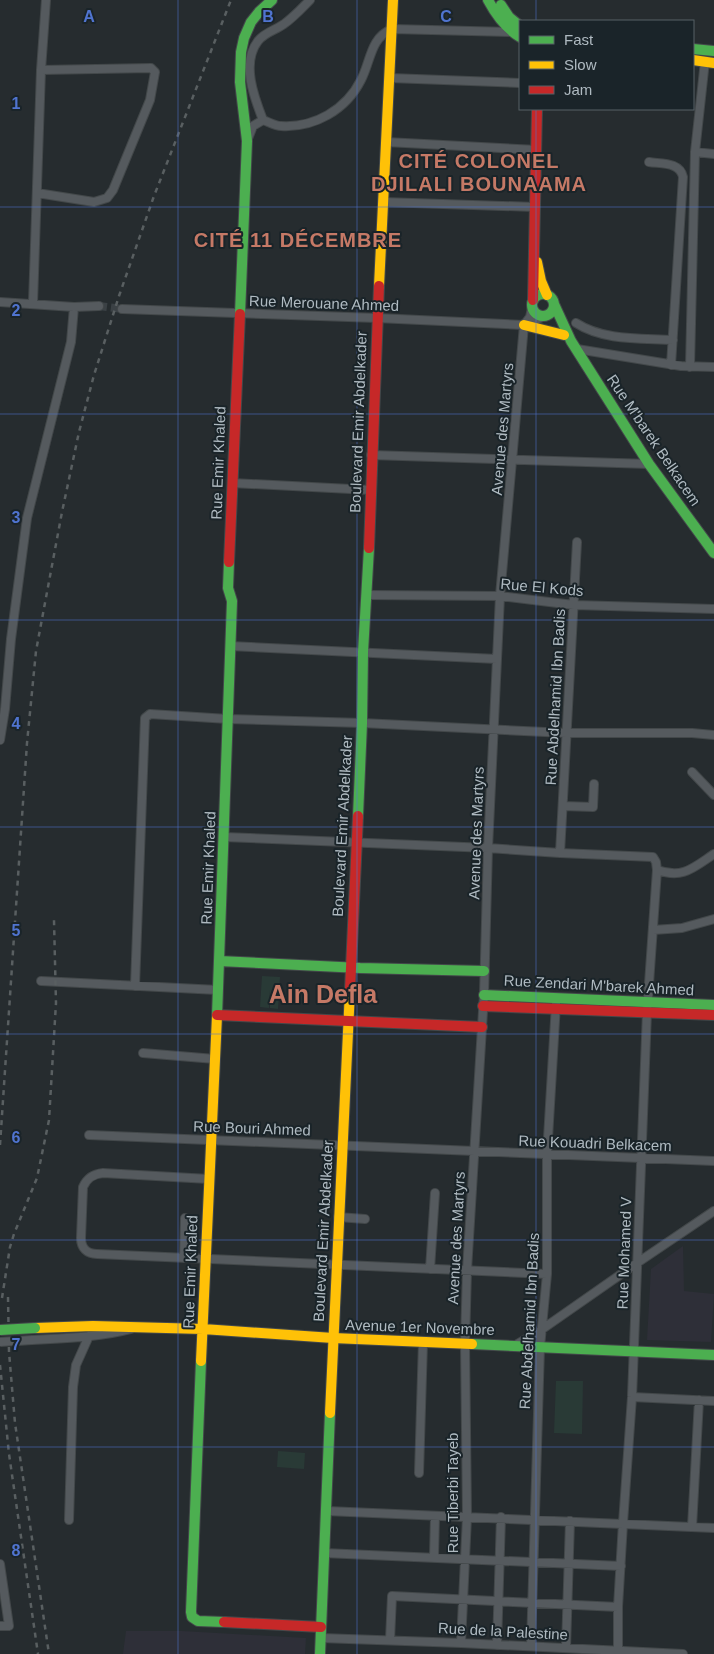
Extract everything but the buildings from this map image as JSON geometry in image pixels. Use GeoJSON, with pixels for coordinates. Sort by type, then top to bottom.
{"type":"FeatureCollection","features":[{"type":"Feature","properties":{"kind":"main road","name":"Rue Emir Khaled"},"geometry":{"type":"LineString","coordinates":[[272,0],[256,15],[248,26],[240,53],[247,141],[228,588],[232,601],[224,837],[208,1179],[192,1617],[198,1621],[322,1626]]}},
{"type":"Feature","properties":{"kind":"main road","name":"Boulevard Emir Abdelkader"},"geometry":{"type":"LineString","coordinates":[[320,1654],[338,1217],[343,1145],[362,723],[363,652],[368,595],[371,455],[377,318],[394,0]]}},
{"type":"Feature","properties":{"kind":"main road"},"geometry":{"type":"LineString","coordinates":[[488,0],[500,20],[517,32]]}},
{"type":"Feature","properties":{"kind":"main road"},"geometry":{"type":"LineString","coordinates":[[498,0],[517,32]]}},
{"type":"Feature","properties":{"kind":"main road"},"geometry":{"type":"LineString","coordinates":[[694,49],[714,52]]}},
{"type":"Feature","properties":{"kind":"main road"},"geometry":{"type":"LineString","coordinates":[[694,60],[709,62]]}},
{"type":"Feature","properties":{"kind":"main road"},"geometry":{"type":"LineString","coordinates":[[534,249],[541,281],[547,295],[554,304],[552,311],[546,316],[537,315],[533,304],[534,249],[536,207],[537,110]]}},
{"type":"Feature","properties":{"kind":"main road"},"geometry":{"type":"LineString","coordinates":[[533,304],[539,295],[547,295]]}},
{"type":"Feature","properties":{"kind":"main road","name":"Rue M'barek Belkacem"},"geometry":{"type":"LineString","coordinates":[[554,304],[570,342],[648,464],[714,553]]}},
{"type":"Feature","properties":{"kind":"main road","name":"Rue M'barek Belkacem"},"geometry":{"type":"LineString","coordinates":[[546,316],[570,342]]}},
{"type":"Feature","properties":{"kind":"main road"},"geometry":{"type":"LineString","coordinates":[[524,325],[570,342]]}},
{"type":"Feature","properties":{"kind":"main road"},"geometry":{"type":"LineString","coordinates":[[219,961],[350,968],[484,971]]}},
{"type":"Feature","properties":{"kind":"main road","name":"Rue Zendari M'barek Ahmed"},"geometry":{"type":"LineString","coordinates":[[484,995],[556,998],[648,1008],[714,1005]]}},
{"type":"Feature","properties":{"kind":"main road"},"geometry":{"type":"LineString","coordinates":[[483,1006],[555,1009],[648,1008],[714,1015]]}},
{"type":"Feature","properties":{"kind":"main road"},"geometry":{"type":"LineString","coordinates":[[217,1015],[482,1027]]}},
{"type":"Feature","properties":{"kind":"main road","name":"Avenue 1er Novembre"},"geometry":{"type":"LineString","coordinates":[[0,1330],[140,1326],[333,1338],[714,1356]]}},
{"type":"Feature","properties":{"kind":"street"},"geometry":{"type":"LineString","coordinates":[[33,304],[41,70],[46,0]]}},
{"type":"Feature","properties":{"kind":"street"},"geometry":{"type":"LineString","coordinates":[[310,0],[285,24],[259,40],[253,49],[250,62],[255,100],[263,120],[279,126],[310,124],[337,109],[360,83],[368,68],[378,38],[392,29],[517,32]]}},
{"type":"Feature","properties":{"kind":"street"},"geometry":{"type":"LineString","coordinates":[[690,367],[695,152],[709,62]]}},
{"type":"Feature","properties":{"kind":"street"},"geometry":{"type":"LineString","coordinates":[[36,193],[94,202],[107,198],[113,190],[150,100],[155,72],[152,68],[41,70]]}},
{"type":"Feature","properties":{"kind":"street"},"geometry":{"type":"LineString","coordinates":[[390,78],[519,83]]}},
{"type":"Feature","properties":{"kind":"street"},"geometry":{"type":"LineString","coordinates":[[247,141],[254,126],[263,120]]}},
{"type":"Feature","properties":{"kind":"street"},"geometry":{"type":"LineString","coordinates":[[386,142],[536,150]]}},
{"type":"Feature","properties":{"kind":"street"},"geometry":{"type":"LineString","coordinates":[[695,152],[714,154]]}},
{"type":"Feature","properties":{"kind":"street"},"geometry":{"type":"LineString","coordinates":[[649,162],[678,166],[682,170],[683,176],[671,365]]}},
{"type":"Feature","properties":{"kind":"street"},"geometry":{"type":"LineString","coordinates":[[383,202],[536,207]]}},
{"type":"Feature","properties":{"kind":"street"},"geometry":{"type":"LineString","coordinates":[[0,302],[99,306]]}},
{"type":"Feature","properties":{"kind":"street","name":"Avenue des Martyrs"},"geometry":{"type":"LineString","coordinates":[[465,1343],[467,1270],[484,995],[488,848],[500,596],[524,325],[530,317],[533,304]]}},
{"type":"Feature","properties":{"kind":"street"},"geometry":{"type":"LineString","coordinates":[[0,740],[27,518],[71,342],[74,306]]}},
{"type":"Feature","properties":{"kind":"street","name":"Rue Merouane Ahmed"},"geometry":{"type":"LineString","coordinates":[[122,309],[524,325]]}},
{"type":"Feature","properties":{"kind":"street"},"geometry":{"type":"LineString","coordinates":[[524,325],[546,316]]}},
{"type":"Feature","properties":{"kind":"street"},"geometry":{"type":"LineString","coordinates":[[576,323],[615,337],[673,340]]}},
{"type":"Feature","properties":{"kind":"street"},"geometry":{"type":"LineString","coordinates":[[570,342],[671,365],[714,367]]}},
{"type":"Feature","properties":{"kind":"street"},"geometry":{"type":"LineString","coordinates":[[371,455],[648,464]]}},
{"type":"Feature","properties":{"kind":"street"},"geometry":{"type":"LineString","coordinates":[[232,483],[370,490]]}},
{"type":"Feature","properties":{"kind":"street","name":"Rue Abdelhamid Ibn Badis"},"geometry":{"type":"LineString","coordinates":[[560,853],[577,542]]}},
{"type":"Feature","properties":{"kind":"street","name":"Rue El Kods"},"geometry":{"type":"LineString","coordinates":[[368,595],[500,596],[574,605],[714,609]]}},
{"type":"Feature","properties":{"kind":"street"},"geometry":{"type":"LineString","coordinates":[[230,646],[497,659]]}},
{"type":"Feature","properties":{"kind":"street"},"geometry":{"type":"LineString","coordinates":[[135,986],[145,718],[150,714],[566,733],[714,735]]}},
{"type":"Feature","properties":{"kind":"street"},"geometry":{"type":"LineString","coordinates":[[692,772],[714,795]]}},
{"type":"Feature","properties":{"kind":"street"},"geometry":{"type":"LineString","coordinates":[[562,806],[593,806],[594,784]]}},
{"type":"Feature","properties":{"kind":"street"},"geometry":{"type":"LineString","coordinates":[[224,837],[488,848],[560,853]]}},
{"type":"Feature","properties":{"kind":"street","name":"Rue Mohamed V"},"geometry":{"type":"LineString","coordinates":[[560,853],[653,856],[657,870],[648,1008],[632,1397],[622,1524],[618,1650]]}},
{"type":"Feature","properties":{"kind":"street"},"geometry":{"type":"LineString","coordinates":[[657,870],[667,874],[679,874],[693,868],[714,854]]}},
{"type":"Feature","properties":{"kind":"street"},"geometry":{"type":"LineString","coordinates":[[653,930],[682,928],[714,919]]}},
{"type":"Feature","properties":{"kind":"street"},"geometry":{"type":"LineString","coordinates":[[41,981],[218,990]]}},
{"type":"Feature","properties":{"kind":"street","name":"Rue Abdelhamid Ibn Badis"},"geometry":{"type":"LineString","coordinates":[[531,1646],[540,1347],[547,1274],[547,1155],[556,998]]}},
{"type":"Feature","properties":{"kind":"street"},"geometry":{"type":"LineString","coordinates":[[143,1053],[215,1059]]}},
{"type":"Feature","properties":{"kind":"street","name":"Rue Bouri Ahmed"},"geometry":{"type":"LineString","coordinates":[[88,1135],[474,1151]]}},
{"type":"Feature","properties":{"kind":"street","name":"Rue Kouadri Belkacem"},"geometry":{"type":"LineString","coordinates":[[474,1151],[714,1161]]}},
{"type":"Feature","properties":{"kind":"street"},"geometry":{"type":"LineString","coordinates":[[208,1179],[103,1173],[93,1175],[88,1178],[84,1188],[81,1242],[87,1251],[93,1254],[547,1274]]}},
{"type":"Feature","properties":{"kind":"street"},"geometry":{"type":"LineString","coordinates":[[430,1268],[435,1193]]}},
{"type":"Feature","properties":{"kind":"street"},"geometry":{"type":"LineString","coordinates":[[514,1346],[541,1330],[714,1212]]}},
{"type":"Feature","properties":{"kind":"street"},"geometry":{"type":"LineString","coordinates":[[338,1217],[365,1218]]}},
{"type":"Feature","properties":{"kind":"street"},"geometry":{"type":"LineString","coordinates":[[184,1258],[185,1218]]}},
{"type":"Feature","properties":{"kind":"street"},"geometry":{"type":"LineString","coordinates":[[0,1342],[113,1334],[140,1326]]}},
{"type":"Feature","properties":{"kind":"street"},"geometry":{"type":"LineString","coordinates":[[69,1520],[73,1387],[76,1365],[89,1336]]}},
{"type":"Feature","properties":{"kind":"street"},"geometry":{"type":"LineString","coordinates":[[420,1473],[423,1342]]}},
{"type":"Feature","properties":{"kind":"street","name":"Rue Tiberbi Tayeb"},"geometry":{"type":"LineString","coordinates":[[461,1643],[467,1517],[465,1343]]}},
{"type":"Feature","properties":{"kind":"street"},"geometry":{"type":"LineString","coordinates":[[632,1397],[714,1401]]}},
{"type":"Feature","properties":{"kind":"street"},"geometry":{"type":"LineString","coordinates":[[692,1527],[700,1400]]}},
{"type":"Feature","properties":{"kind":"street"},"geometry":{"type":"LineString","coordinates":[[327,1511],[570,1520],[714,1528]]}},
{"type":"Feature","properties":{"kind":"street"},"geometry":{"type":"LineString","coordinates":[[434,1557],[435,1516]]}},
{"type":"Feature","properties":{"kind":"street"},"geometry":{"type":"LineString","coordinates":[[497,1645],[501,1518]]}},
{"type":"Feature","properties":{"kind":"street"},"geometry":{"type":"LineString","coordinates":[[566,1648],[570,1520]]}},
{"type":"Feature","properties":{"kind":"street"},"geometry":{"type":"LineString","coordinates":[[324,1553],[621,1566]]}},
{"type":"Feature","properties":{"kind":"street"},"geometry":{"type":"LineString","coordinates":[[0,1564],[9,1626],[0,1626]]}},
{"type":"Feature","properties":{"kind":"street"},"geometry":{"type":"LineString","coordinates":[[390,1640],[392,1596],[618,1607]]}},
{"type":"Feature","properties":{"kind":"street","name":"Rue de la Palestine"},"geometry":{"type":"LineString","coordinates":[[321,1638],[683,1654]]}},
{"type":"Feature","properties":{"kind":"shaded area"},"geometry":{"type":"Polygon","coordinates":[[[262,976],[280,977],[278,1009],[270,1008],[270,990],[269,1008],[260,1007],[262,976]]]}},
{"type":"Feature","properties":{"kind":"shaded area"},"geometry":{"type":"Polygon","coordinates":[[[683,1246],[684,1291],[714,1294],[711,1342],[647,1340],[651,1269],[683,1246]]]}},
{"type":"Feature","properties":{"kind":"shaded area"},"geometry":{"type":"Polygon","coordinates":[[[556,1381],[583,1381],[582,1434],[554,1433],[556,1381]]]}},
{"type":"Feature","properties":{"kind":"shaded area"},"geometry":{"type":"Polygon","coordinates":[[[278,1451],[305,1453],[304,1469],[277,1467],[278,1451]]]}},
{"type":"Feature","properties":{"kind":"shaded area"},"geometry":{"type":"Polygon","coordinates":[[[126,1631],[182,1631],[306,1638],[305,1654],[123,1654],[126,1631]]]}},
{"type":"Feature","properties":{"kind":"tunnel"},"geometry":{"type":"LineString","coordinates":[[99,306],[122,309]]}},
{"type":"Feature","properties":{"kind":"railway"},"geometry":{"type":"LineString","coordinates":[[0,1145],[27,743],[36,651],[62,512],[79,432],[94,375],[119,296],[154,196],[231,0]]}},
{"type":"Feature","properties":{"kind":"railway"},"geometry":{"type":"LineString","coordinates":[[2,1298],[10,1247],[37,1178],[49,1120],[56,1003],[54,920]]}},
{"type":"Feature","properties":{"kind":"railway"},"geometry":{"type":"LineString","coordinates":[[8,1297],[9,1352],[15,1423],[49,1654]]}},
{"type":"Feature","properties":{"kind":"railway"},"geometry":{"type":"LineString","coordinates":[[0,1365],[9,1454],[38,1654]]}},
{"type":"Feature","properties":{"kind":"traffic: fast"},"geometry":{"type":"LineString","coordinates":[[240,314],[247,141],[240,82],[241,52],[244,38],[251,22],[272,0]]}},
{"type":"Feature","properties":{"kind":"traffic: fast"},"geometry":{"type":"LineString","coordinates":[[488,0],[501,21],[519,36]]}},
{"type":"Feature","properties":{"kind":"traffic: fast"},"geometry":{"type":"LineString","coordinates":[[501,5],[509,17],[519,25]]}},
{"type":"Feature","properties":{"kind":"traffic: fast"},"geometry":{"type":"LineString","coordinates":[[694,49],[714,51]]}},
{"type":"Feature","properties":{"kind":"traffic: fast"},"geometry":{"type":"LineString","coordinates":[[543,294],[551,297],[554,305],[551,313],[543,316],[535,313],[532,305],[535,297],[543,294]]}},
{"type":"Feature","properties":{"kind":"traffic: fast"},"geometry":{"type":"LineString","coordinates":[[554,304],[571,341],[649,464],[714,553]]}},
{"type":"Feature","properties":{"kind":"traffic: fast"},"geometry":{"type":"LineString","coordinates":[[358,816],[363,652],[369,548]]}},
{"type":"Feature","properties":{"kind":"traffic: fast"},"geometry":{"type":"LineString","coordinates":[[217,1016],[232,601],[228,588],[229,562]]}},
{"type":"Feature","properties":{"kind":"traffic: fast"},"geometry":{"type":"LineString","coordinates":[[219,961],[360,968],[484,971]]}},
{"type":"Feature","properties":{"kind":"traffic: fast"},"geometry":{"type":"LineString","coordinates":[[484,995],[714,1005]]}},
{"type":"Feature","properties":{"kind":"traffic: fast"},"geometry":{"type":"LineString","coordinates":[[0,1330],[35,1328]]}},
{"type":"Feature","properties":{"kind":"traffic: fast"},"geometry":{"type":"LineString","coordinates":[[472,1344],[714,1355]]}},
{"type":"Feature","properties":{"kind":"traffic: fast"},"geometry":{"type":"LineString","coordinates":[[201,1361],[191,1612],[192,1617],[198,1621],[224,1622]]}},
{"type":"Feature","properties":{"kind":"traffic: fast"},"geometry":{"type":"LineString","coordinates":[[320,1654],[330,1413]]}},
{"type":"Feature","properties":{"kind":"traffic: slow"},"geometry":{"type":"LineString","coordinates":[[379,286],[393,0]]}},
{"type":"Feature","properties":{"kind":"traffic: slow"},"geometry":{"type":"LineString","coordinates":[[694,60],[714,63]]}},
{"type":"Feature","properties":{"kind":"traffic: slow"},"geometry":{"type":"LineString","coordinates":[[537,262],[541,281],[547,295]]}},
{"type":"Feature","properties":{"kind":"traffic: slow"},"geometry":{"type":"LineString","coordinates":[[524,325],[564,335]]}},
{"type":"Feature","properties":{"kind":"traffic: slow"},"geometry":{"type":"LineString","coordinates":[[330,1413],[350,990]]}},
{"type":"Feature","properties":{"kind":"traffic: slow"},"geometry":{"type":"LineString","coordinates":[[201,1361],[217,1016]]}},
{"type":"Feature","properties":{"kind":"traffic: slow"},"geometry":{"type":"LineString","coordinates":[[35,1328],[93,1326],[203,1329],[333,1338],[472,1344]]}},
{"type":"Feature","properties":{"kind":"traffic: jam"},"geometry":{"type":"LineString","coordinates":[[533,300],[537,110]]}},
{"type":"Feature","properties":{"kind":"traffic: jam"},"geometry":{"type":"LineString","coordinates":[[369,548],[379,286]]}},
{"type":"Feature","properties":{"kind":"traffic: jam"},"geometry":{"type":"LineString","coordinates":[[229,562],[240,314]]}},
{"type":"Feature","properties":{"kind":"traffic: jam"},"geometry":{"type":"LineString","coordinates":[[350,990],[358,816]]}},
{"type":"Feature","properties":{"kind":"traffic: jam"},"geometry":{"type":"LineString","coordinates":[[483,1006],[714,1015]]}},
{"type":"Feature","properties":{"kind":"traffic: jam"},"geometry":{"type":"LineString","coordinates":[[217,1015],[482,1027]]}},
{"type":"Feature","properties":{"kind":"traffic: jam"},"geometry":{"type":"LineString","coordinates":[[224,1622],[321,1627]]}},
{"type":"Feature","properties":{"kind":"district","name":"CITÉ COLONEL DJILALI BOUNAAMA"},"geometry":{"type":"Point","coordinates":[479,172]}},
{"type":"Feature","properties":{"kind":"district","name":"CITÉ 11 DÉCEMBRE"},"geometry":{"type":"Point","coordinates":[298,240]}},
{"type":"Feature","properties":{"kind":"district","name":"Ain Defla"},"geometry":{"type":"Point","coordinates":[323,994]}}]}
